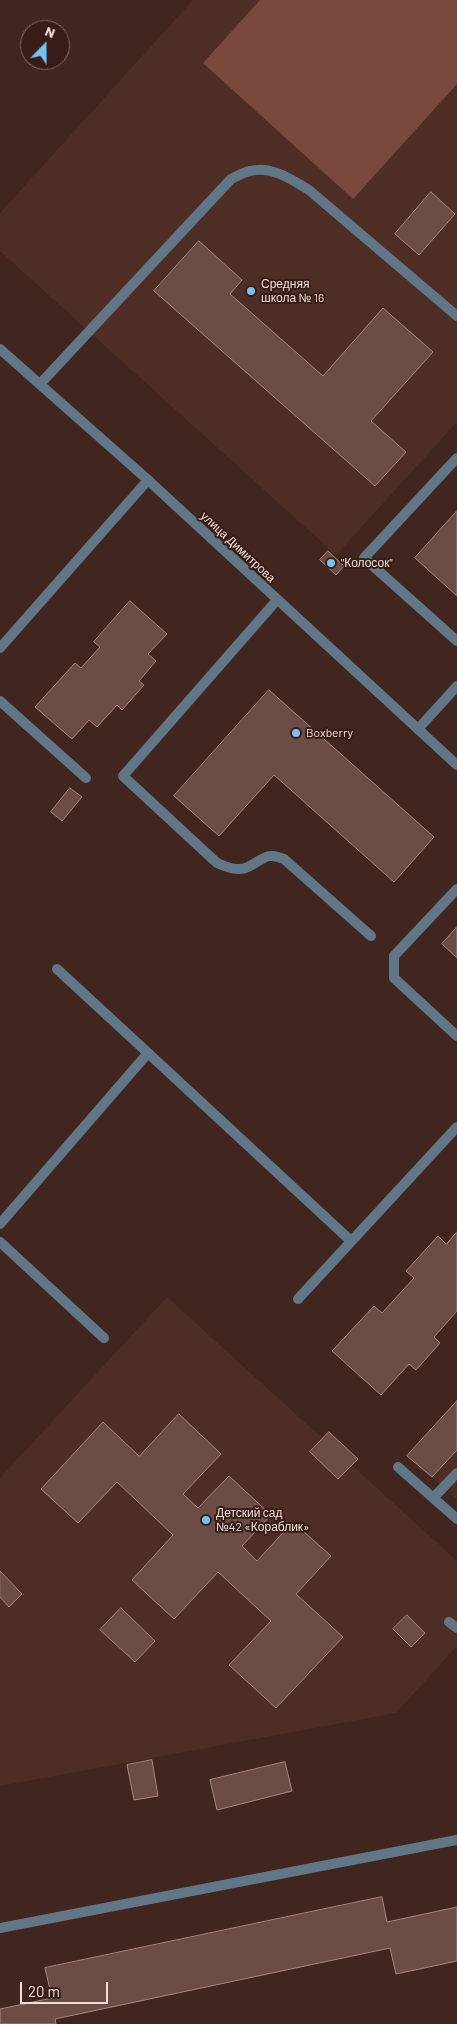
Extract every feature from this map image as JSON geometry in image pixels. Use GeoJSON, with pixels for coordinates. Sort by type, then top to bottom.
{"type":"FeatureCollection","features":[{"type":"Feature","properties":{"kind":"street"},"geometry":{"type":"LineString","coordinates":[[40,384],[231,178],[250,170],[269,170],[289,178],[309,190],[457,316]]}},
{"type":"Feature","properties":{"kind":"street","name":"улица Димитрова"},"geometry":{"type":"LineString","coordinates":[[0,348],[148,480],[457,766]]}},
{"type":"Feature","properties":{"kind":"street"},"geometry":{"type":"LineString","coordinates":[[457,458],[364,558],[457,641]]}},
{"type":"Feature","properties":{"kind":"street"},"geometry":{"type":"LineString","coordinates":[[0,648],[148,480]]}},
{"type":"Feature","properties":{"kind":"street"},"geometry":{"type":"LineString","coordinates":[[277,600],[122,776],[217,863],[227,868],[247,868],[268,856],[276,855],[284,859],[371,936]]}},
{"type":"Feature","properties":{"kind":"street"},"geometry":{"type":"LineString","coordinates":[[418,730],[457,686]]}},
{"type":"Feature","properties":{"kind":"street"},"geometry":{"type":"LineString","coordinates":[[0,701],[86,778]]}},
{"type":"Feature","properties":{"kind":"street"},"geometry":{"type":"LineString","coordinates":[[457,889],[394,956],[394,978],[457,1036]]}},
{"type":"Feature","properties":{"kind":"street"},"geometry":{"type":"LineString","coordinates":[[58,969],[351,1241]]}},
{"type":"Feature","properties":{"kind":"street"},"geometry":{"type":"LineString","coordinates":[[0,1224],[148,1053]]}},
{"type":"Feature","properties":{"kind":"street"},"geometry":{"type":"LineString","coordinates":[[298,1299],[457,1127]]}},
{"type":"Feature","properties":{"kind":"street"},"geometry":{"type":"LineString","coordinates":[[0,1242],[104,1338]]}},
{"type":"Feature","properties":{"kind":"street"},"geometry":{"type":"LineString","coordinates":[[398,1467],[457,1518]]}},
{"type":"Feature","properties":{"kind":"street"},"geometry":{"type":"LineString","coordinates":[[434,1498],[457,1473]]}},
{"type":"Feature","properties":{"kind":"street"},"geometry":{"type":"LineString","coordinates":[[0,1928],[457,1840]]}},
{"type":"Feature","properties":{"kind":"shaded area","name":"Средняя школа № 16"},"geometry":{"type":"Polygon","coordinates":[[[193,0],[457,0],[457,422],[336,555],[0,251],[0,213],[193,0]]]}},
{"type":"Feature","properties":{"kind":"shaded area"},"geometry":{"type":"Polygon","coordinates":[[[260,0],[457,0],[457,84],[353,199],[203,63],[260,0]]]}},
{"type":"Feature","properties":{"kind":"shaded area","name":"Детский сад №42 «Кораблик»"},"geometry":{"type":"Polygon","coordinates":[[[167,1297],[457,1561],[457,1646],[396,1713],[0,1786],[0,1478],[167,1297]]]}},
{"type":"Feature","properties":{"kind":"shaded area"},"geometry":{"type":"Polygon","coordinates":[[[457,1401],[457,1499],[407,1456],[457,1401]]]}},
{"type":"Feature","properties":{"kind":"building"},"geometry":{"type":"Polygon","coordinates":[[[431,192],[455,214],[419,255],[395,234],[431,192]]]}},
{"type":"Feature","properties":{"kind":"building"},"geometry":{"type":"Polygon","coordinates":[[[199,241],[242,280],[230,294],[323,376],[383,308],[433,352],[371,421],[406,452],[375,486],[154,291],[199,241]]]}},
{"type":"Feature","properties":{"kind":"building"},"geometry":{"type":"Polygon","coordinates":[[[457,511],[457,596],[415,558],[457,511]]]}},
{"type":"Feature","properties":{"kind":"building"},"geometry":{"type":"Polygon","coordinates":[[[328,551],[344,566],[336,575],[320,560],[328,551]]]}},
{"type":"Feature","properties":{"kind":"building"},"geometry":{"type":"Polygon","coordinates":[[[130,601],[167,634],[148,654],[156,661],[139,681],[144,685],[122,710],[117,705],[97,727],[89,720],[72,739],[35,707],[75,663],[81,668],[100,647],[94,642],[130,601]]]}},
{"type":"Feature","properties":{"kind":"building"},"geometry":{"type":"Polygon","coordinates":[[[269,690],[434,837],[394,882],[274,775],[219,836],[174,796],[269,690]]]}},
{"type":"Feature","properties":{"kind":"building"},"geometry":{"type":"Polygon","coordinates":[[[70,788],[82,797],[62,821],[51,812],[70,788]]]}},
{"type":"Feature","properties":{"kind":"building"},"geometry":{"type":"Polygon","coordinates":[[[457,927],[457,958],[442,944],[457,927]]]}},
{"type":"Feature","properties":{"kind":"building"},"geometry":{"type":"Polygon","coordinates":[[[457,1232],[457,1311],[434,1337],[440,1343],[416,1370],[409,1364],[381,1395],[332,1351],[374,1306],[382,1313],[414,1278],[406,1271],[438,1236],[446,1244],[457,1232]]]}},
{"type":"Feature","properties":{"kind":"building"},"geometry":{"type":"Polygon","coordinates":[[[457,1401],[457,1450],[432,1477],[407,1456],[457,1401]]]}},
{"type":"Feature","properties":{"kind":"building"},"geometry":{"type":"Polygon","coordinates":[[[179,1414],[221,1454],[183,1494],[198,1508],[229,1476],[271,1515],[242,1546],[257,1561],[293,1522],[331,1556],[296,1594],[343,1637],[276,1708],[229,1665],[271,1621],[218,1572],[174,1619],[132,1580],[173,1535],[117,1482],[78,1523],[41,1489],[103,1422],[139,1456],[179,1414]]]}},
{"type":"Feature","properties":{"kind":"building"},"geometry":{"type":"Polygon","coordinates":[[[329,1432],[358,1459],[338,1479],[310,1452],[329,1432]]]}},
{"type":"Feature","properties":{"kind":"building"},"geometry":{"type":"Polygon","coordinates":[[[0,1571],[22,1594],[9,1607],[0,1597],[0,1571]]]}},
{"type":"Feature","properties":{"kind":"building"},"geometry":{"type":"Polygon","coordinates":[[[121,1608],[155,1641],[135,1662],[100,1630],[121,1608]]]}},
{"type":"Feature","properties":{"kind":"building"},"geometry":{"type":"Polygon","coordinates":[[[407,1615],[425,1633],[411,1647],[393,1629],[407,1615]]]}},
{"type":"Feature","properties":{"kind":"building"},"geometry":{"type":"Polygon","coordinates":[[[152,1760],[158,1796],[134,1800],[127,1765],[152,1760]]]}},
{"type":"Feature","properties":{"kind":"building"},"geometry":{"type":"Polygon","coordinates":[[[285,1762],[292,1791],[217,1810],[210,1780],[285,1762]]]}},
{"type":"Feature","properties":{"kind":"building"},"geometry":{"type":"Polygon","coordinates":[[[382,1897],[387,1922],[457,1907],[457,1961],[396,1974],[390,1948],[55,2019],[56,2024],[0,2024],[0,2009],[52,1998],[45,1968],[382,1897]]]}},
{"type":"Feature","properties":{"kind":"place","name":"Средняя школа № 16"},"geometry":{"type":"Point","coordinates":[251,291]}},
{"type":"Feature","properties":{"kind":"place","name":"\"Колосок\""},"geometry":{"type":"Point","coordinates":[331,563]}},
{"type":"Feature","properties":{"kind":"place","name":"Boxberry"},"geometry":{"type":"Point","coordinates":[296,733]}},
{"type":"Feature","properties":{"kind":"place","name":"Детский сад №42 «Кораблик»"},"geometry":{"type":"Point","coordinates":[206,1520]}}]}
